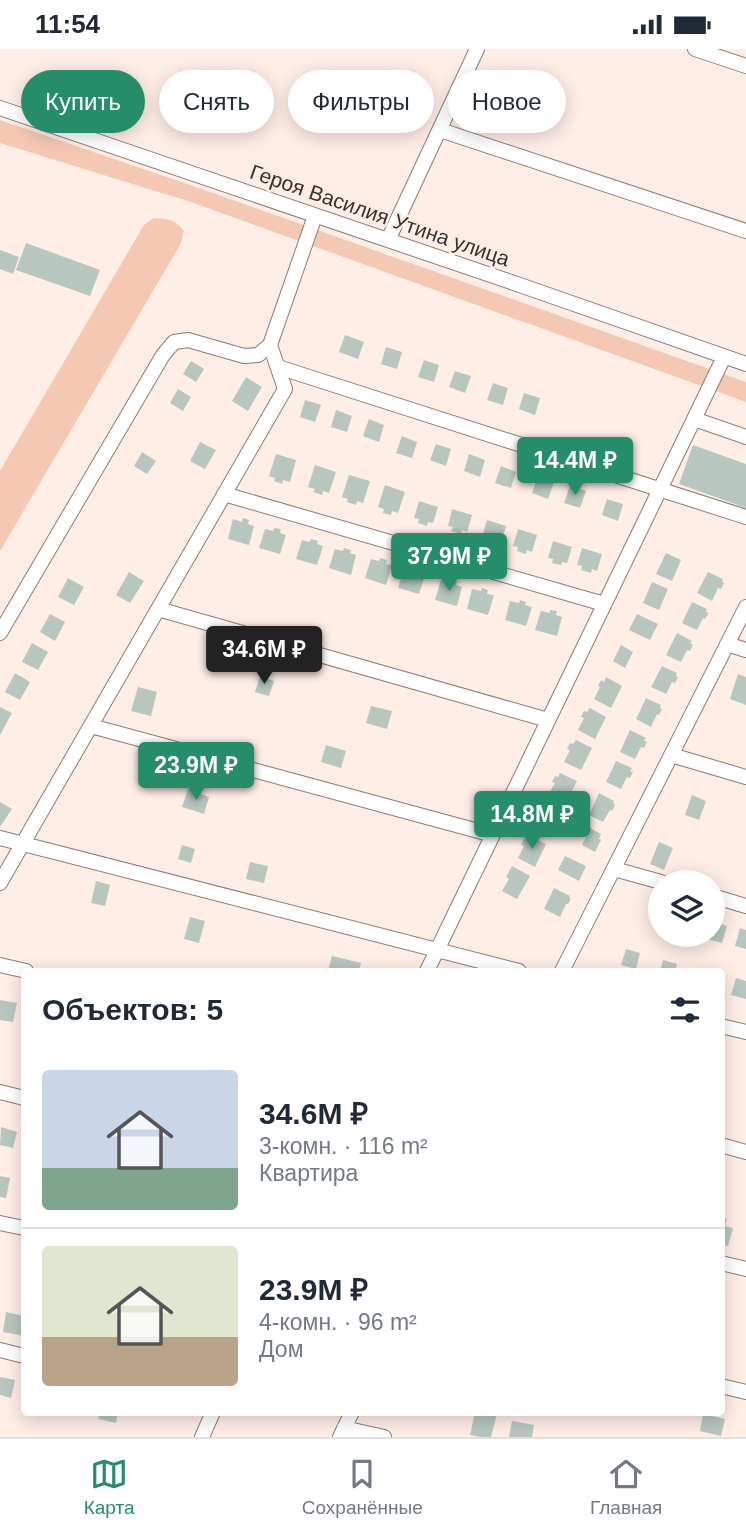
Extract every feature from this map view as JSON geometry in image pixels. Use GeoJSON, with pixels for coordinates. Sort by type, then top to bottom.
{"type":"FeatureCollection","features":[{"type":"Feature","properties":{"kind":"street"},"geometry":{"type":"LineString","coordinates":[[388,240],[477,49]]}},
{"type":"Feature","properties":{"kind":"street"},"geometry":{"type":"LineString","coordinates":[[695,49],[746,66]]}},
{"type":"Feature","properties":{"kind":"street","name":"Героя Василия Утина улица"},"geometry":{"type":"LineString","coordinates":[[0,108],[746,364]]}},
{"type":"Feature","properties":{"kind":"street"},"geometry":{"type":"LineString","coordinates":[[440,129],[746,231]]}},
{"type":"Feature","properties":{"kind":"street"},"geometry":{"type":"LineString","coordinates":[[0,633],[163,355],[174,342],[188,340],[244,356],[258,355],[270,345],[315,216]]}},
{"type":"Feature","properties":{"kind":"street"},"geometry":{"type":"LineString","coordinates":[[0,883],[285,389],[270,345]]}},
{"type":"Feature","properties":{"kind":"street"},"geometry":{"type":"LineString","coordinates":[[428,968],[724,357]]}},
{"type":"Feature","properties":{"kind":"street"},"geometry":{"type":"LineString","coordinates":[[278,367],[746,517]]}},
{"type":"Feature","properties":{"kind":"street"},"geometry":{"type":"LineString","coordinates":[[694,419],[746,437]]}},
{"type":"Feature","properties":{"kind":"street"},"geometry":{"type":"LineString","coordinates":[[224,494],[604,604]]}},
{"type":"Feature","properties":{"kind":"street"},"geometry":{"type":"LineString","coordinates":[[564,968],[746,607]]}},
{"type":"Feature","properties":{"kind":"street"},"geometry":{"type":"LineString","coordinates":[[158,609],[548,720]]}},
{"type":"Feature","properties":{"kind":"street"},"geometry":{"type":"LineString","coordinates":[[727,644],[746,650]]}},
{"type":"Feature","properties":{"kind":"street"},"geometry":{"type":"LineString","coordinates":[[90,726],[493,835]]}},
{"type":"Feature","properties":{"kind":"street"},"geometry":{"type":"LineString","coordinates":[[671,755],[746,778]]}},
{"type":"Feature","properties":{"kind":"street"},"geometry":{"type":"LineString","coordinates":[[0,838],[508,968]]}},
{"type":"Feature","properties":{"kind":"street"},"geometry":{"type":"LineString","coordinates":[[614,869],[648,878]]}},
{"type":"Feature","properties":{"kind":"street"},"geometry":{"type":"LineString","coordinates":[[725,900],[746,906]]}},
{"type":"Feature","properties":{"kind":"street"},"geometry":{"type":"LineString","coordinates":[[0,965],[21,970]]}},
{"type":"Feature","properties":{"kind":"street"},"geometry":{"type":"LineString","coordinates":[[725,1026],[746,1032]]}},
{"type":"Feature","properties":{"kind":"street"},"geometry":{"type":"LineString","coordinates":[[0,1092],[21,1097]]}},
{"type":"Feature","properties":{"kind":"street"},"geometry":{"type":"LineString","coordinates":[[725,1146],[746,1152]]}},
{"type":"Feature","properties":{"kind":"street"},"geometry":{"type":"LineString","coordinates":[[0,1223],[21,1228]]}},
{"type":"Feature","properties":{"kind":"street"},"geometry":{"type":"LineString","coordinates":[[725,1264],[746,1269]]}},
{"type":"Feature","properties":{"kind":"street"},"geometry":{"type":"LineString","coordinates":[[0,1350],[21,1355]]}},
{"type":"Feature","properties":{"kind":"street"},"geometry":{"type":"LineString","coordinates":[[725,1387],[746,1392]]}},
{"type":"Feature","properties":{"kind":"street"},"geometry":{"type":"LineString","coordinates":[[202,1437],[212,1416]]}},
{"type":"Feature","properties":{"kind":"street"},"geometry":{"type":"LineString","coordinates":[[350,1416],[342,1432],[383,1437]]}},
{"type":"Feature","properties":{"kind":"shaded area"},"geometry":{"type":"Polygon","coordinates":[[[0,120],[21,127],[21,133],[38,133],[196,187],[746,382],[746,402],[191,202],[0,143],[0,120]]]}},
{"type":"Feature","properties":{"kind":"shaded area"},"geometry":{"type":"Polygon","coordinates":[[[154,218],[171,220],[181,227],[184,231],[180,245],[0,551],[0,471],[144,225],[154,218]]]}},
{"type":"Feature","properties":{"kind":"building"},"geometry":{"type":"Polygon","coordinates":[[[26,243],[100,270],[90,296],[16,270],[26,243]]]}},
{"type":"Feature","properties":{"kind":"building"},"geometry":{"type":"Polygon","coordinates":[[[0,250],[19,257],[13,274],[0,269],[0,250]]]}},
{"type":"Feature","properties":{"kind":"building"},"geometry":{"type":"Polygon","coordinates":[[[345,335],[364,342],[358,359],[339,352],[345,335]]]}},
{"type":"Feature","properties":{"kind":"building"},"geometry":{"type":"Polygon","coordinates":[[[386,347],[402,352],[397,369],[381,364],[386,347]]]}},
{"type":"Feature","properties":{"kind":"building"},"geometry":{"type":"Polygon","coordinates":[[[424,360],[439,365],[434,382],[418,377],[424,360]]]}},
{"type":"Feature","properties":{"kind":"building"},"geometry":{"type":"Polygon","coordinates":[[[191,361],[204,369],[196,382],[183,374],[191,361]]]}},
{"type":"Feature","properties":{"kind":"building"},"geometry":{"type":"Polygon","coordinates":[[[455,371],[471,376],[465,393],[449,387],[455,371]]]}},
{"type":"Feature","properties":{"kind":"building"},"geometry":{"type":"Polygon","coordinates":[[[246,377],[262,387],[248,411],[232,401],[246,377]]]}},
{"type":"Feature","properties":{"kind":"building"},"geometry":{"type":"Polygon","coordinates":[[[493,383],[508,388],[503,405],[487,400],[493,383]]]}},
{"type":"Feature","properties":{"kind":"building"},"geometry":{"type":"Polygon","coordinates":[[[178,389],[191,397],[183,411],[170,403],[178,389]]]}},
{"type":"Feature","properties":{"kind":"building"},"geometry":{"type":"Polygon","coordinates":[[[524,393],[540,398],[535,415],[519,409],[524,393]]]}},
{"type":"Feature","properties":{"kind":"building"},"geometry":{"type":"Polygon","coordinates":[[[305,400],[321,405],[315,422],[300,417],[305,400]]]}},
{"type":"Feature","properties":{"kind":"building"},"geometry":{"type":"Polygon","coordinates":[[[336,410],[352,416],[347,432],[331,427],[336,410]]]}},
{"type":"Feature","properties":{"kind":"building"},"geometry":{"type":"Polygon","coordinates":[[[369,419],[384,425],[379,442],[363,436],[369,419]]]}},
{"type":"Feature","properties":{"kind":"building"},"geometry":{"type":"Polygon","coordinates":[[[402,436],[417,442],[412,458],[396,453],[402,436]]]}},
{"type":"Feature","properties":{"kind":"building"},"geometry":{"type":"Polygon","coordinates":[[[200,442],[216,450],[205,469],[190,461],[200,442]]]}},
{"type":"Feature","properties":{"kind":"building"},"geometry":{"type":"Polygon","coordinates":[[[436,444],[451,449],[446,466],[430,460],[436,444]]]}},
{"type":"Feature","properties":{"kind":"building"},"geometry":{"type":"Polygon","coordinates":[[[693,445],[746,464],[746,508],[679,484],[693,445]]]}},
{"type":"Feature","properties":{"kind":"building"},"geometry":{"type":"Polygon","coordinates":[[[142,452],[156,461],[147,474],[134,466],[142,452]]]}},
{"type":"Feature","properties":{"kind":"building"},"geometry":{"type":"Polygon","coordinates":[[[276,454],[296,460],[290,482],[283,480],[282,484],[269,476],[276,454]]]}},
{"type":"Feature","properties":{"kind":"building"},"geometry":{"type":"Polygon","coordinates":[[[469,454],[485,460],[480,477],[464,471],[469,454]]]}},
{"type":"Feature","properties":{"kind":"building"},"geometry":{"type":"Polygon","coordinates":[[[315,465],[336,472],[329,493],[323,491],[322,495],[308,487],[315,465]]]}},
{"type":"Feature","properties":{"kind":"building"},"geometry":{"type":"Polygon","coordinates":[[[501,466],[516,472],[511,488],[495,483],[501,466]]]}},
{"type":"Feature","properties":{"kind":"building"},"geometry":{"type":"Polygon","coordinates":[[[349,475],[370,481],[363,503],[357,501],[356,505],[342,497],[349,475]]]}},
{"type":"Feature","properties":{"kind":"building"},"geometry":{"type":"Polygon","coordinates":[[[538,476],[554,482],[548,499],[532,493],[538,476]]]}},
{"type":"Feature","properties":{"kind":"building"},"geometry":{"type":"Polygon","coordinates":[[[385,485],[405,492],[398,513],[383,513],[384,509],[378,507],[385,485]]]}},
{"type":"Feature","properties":{"kind":"building"},"geometry":{"type":"Polygon","coordinates":[[[570,486],[586,491],[580,508],[564,503],[570,486]]]}},
{"type":"Feature","properties":{"kind":"building"},"geometry":{"type":"Polygon","coordinates":[[[607,499],[623,504],[618,521],[602,515],[607,499]]]}},
{"type":"Feature","properties":{"kind":"building"},"geometry":{"type":"Polygon","coordinates":[[[419,501],[438,507],[433,523],[428,522],[427,526],[418,523],[419,519],[414,518],[419,501]]]}},
{"type":"Feature","properties":{"kind":"building"},"geometry":{"type":"Polygon","coordinates":[[[452,509],[472,515],[467,532],[462,530],[461,534],[451,531],[453,527],[448,526],[452,509]]]}},
{"type":"Feature","properties":{"kind":"building"},"geometry":{"type":"Polygon","coordinates":[[[243,518],[254,526],[249,545],[228,539],[233,519],[242,522],[243,518]]]}},
{"type":"Feature","properties":{"kind":"building"},"geometry":{"type":"Polygon","coordinates":[[[487,520],[506,526],[501,543],[496,541],[495,545],[486,542],[487,538],[482,537],[487,520]]]}},
{"type":"Feature","properties":{"kind":"building"},"geometry":{"type":"Polygon","coordinates":[[[274,528],[281,529],[280,533],[286,535],[280,554],[259,548],[265,529],[273,531],[274,528]]]}},
{"type":"Feature","properties":{"kind":"building"},"geometry":{"type":"Polygon","coordinates":[[[518,529],[537,535],[532,552],[527,550],[526,554],[517,551],[518,547],[513,546],[518,529]]]}},
{"type":"Feature","properties":{"kind":"building"},"geometry":{"type":"Polygon","coordinates":[[[311,539],[323,546],[317,565],[296,559],[302,540],[310,542],[311,539]]]}},
{"type":"Feature","properties":{"kind":"building"},"geometry":{"type":"Polygon","coordinates":[[[553,541],[572,547],[567,563],[552,563],[553,559],[548,558],[553,541]]]}},
{"type":"Feature","properties":{"kind":"building"},"geometry":{"type":"Polygon","coordinates":[[[344,548],[356,555],[351,575],[329,568],[335,549],[343,551],[344,548]]]}},
{"type":"Feature","properties":{"kind":"building"},"geometry":{"type":"Polygon","coordinates":[[[582,548],[602,554],[597,571],[592,569],[591,573],[581,570],[582,566],[577,565],[582,548]]]}},
{"type":"Feature","properties":{"kind":"building"},"geometry":{"type":"Polygon","coordinates":[[[666,553],[681,560],[672,581],[656,574],[666,553]]]}},
{"type":"Feature","properties":{"kind":"building"},"geometry":{"type":"Polygon","coordinates":[[[380,558],[387,560],[386,564],[392,565],[386,585],[365,578],[371,559],[379,561],[380,558]]]}},
{"type":"Feature","properties":{"kind":"building"},"geometry":{"type":"Polygon","coordinates":[[[413,567],[420,569],[418,573],[425,575],[419,594],[398,588],[404,568],[412,571],[413,567]]]}},
{"type":"Feature","properties":{"kind":"building"},"geometry":{"type":"Polygon","coordinates":[[[129,572],[144,581],[130,603],[116,595],[129,572]]]}},
{"type":"Feature","properties":{"kind":"building"},"geometry":{"type":"Polygon","coordinates":[[[708,572],[723,579],[724,583],[721,589],[718,588],[712,601],[697,593],[708,572]]]}},
{"type":"Feature","properties":{"kind":"building"},"geometry":{"type":"Polygon","coordinates":[[[68,578],[84,587],[74,605],[58,597],[68,578]]]}},
{"type":"Feature","properties":{"kind":"building"},"geometry":{"type":"Polygon","coordinates":[[[441,580],[449,583],[450,580],[457,581],[456,585],[462,587],[457,606],[435,600],[441,580]]]}},
{"type":"Feature","properties":{"kind":"building"},"geometry":{"type":"Polygon","coordinates":[[[652,582],[668,589],[659,610],[643,603],[652,582]]]}},
{"type":"Feature","properties":{"kind":"building"},"geometry":{"type":"Polygon","coordinates":[[[482,588],[488,590],[487,594],[494,595],[488,615],[467,609],[472,589],[481,591],[482,588]]]}},
{"type":"Feature","properties":{"kind":"building"},"geometry":{"type":"Polygon","coordinates":[[[520,600],[532,607],[526,626],[505,620],[510,601],[519,603],[520,600]]]}},
{"type":"Feature","properties":{"kind":"building"},"geometry":{"type":"Polygon","coordinates":[[[692,602],[707,609],[706,612],[709,613],[697,630],[682,623],[692,602]]]}},
{"type":"Feature","properties":{"kind":"building"},"geometry":{"type":"Polygon","coordinates":[[[550,610],[557,611],[556,615],[562,617],[557,636],[535,630],[541,611],[550,613],[550,610]]]}},
{"type":"Feature","properties":{"kind":"building"},"geometry":{"type":"Polygon","coordinates":[[[50,614],[65,622],[55,641],[40,632],[50,614]]]}},
{"type":"Feature","properties":{"kind":"building"},"geometry":{"type":"Polygon","coordinates":[[[637,614],[658,624],[650,640],[629,630],[637,614]]]}},
{"type":"Feature","properties":{"kind":"building"},"geometry":{"type":"Polygon","coordinates":[[[677,633],[692,641],[690,643],[693,645],[681,662],[666,655],[677,633]]]}},
{"type":"Feature","properties":{"kind":"building"},"geometry":{"type":"Polygon","coordinates":[[[32,643],[48,652],[38,670],[22,662],[32,643]]]}},
{"type":"Feature","properties":{"kind":"building"},"geometry":{"type":"Polygon","coordinates":[[[621,645],[633,652],[625,668],[613,661],[621,645]]]}},
{"type":"Feature","properties":{"kind":"building"},"geometry":{"type":"Polygon","coordinates":[[[662,666],[677,673],[678,677],[666,694],[651,687],[662,666]]]}},
{"type":"Feature","properties":{"kind":"building"},"geometry":{"type":"Polygon","coordinates":[[[15,673],[30,682],[20,700],[5,692],[15,673]]]}},
{"type":"Feature","properties":{"kind":"building"},"geometry":{"type":"Polygon","coordinates":[[[738,674],[746,677],[746,705],[730,699],[738,674]]]}},
{"type":"Feature","properties":{"kind":"building"},"geometry":{"type":"Polygon","coordinates":[[[260,676],[274,681],[269,696],[255,692],[260,676]]]}},
{"type":"Feature","properties":{"kind":"building"},"geometry":{"type":"Polygon","coordinates":[[[606,677],[622,686],[611,708],[594,699],[601,680],[604,682],[606,677]]]}},
{"type":"Feature","properties":{"kind":"building"},"geometry":{"type":"Polygon","coordinates":[[[138,687],[157,692],[151,716],[131,711],[138,687]]]}},
{"type":"Feature","properties":{"kind":"building"},"geometry":{"type":"Polygon","coordinates":[[[646,698],[661,705],[662,709],[651,727],[636,719],[646,698]]]}},
{"type":"Feature","properties":{"kind":"building"},"geometry":{"type":"Polygon","coordinates":[[[371,706],[392,711],[387,729],[366,723],[371,706]]]}},
{"type":"Feature","properties":{"kind":"building"},"geometry":{"type":"Polygon","coordinates":[[[0,707],[12,713],[0,735],[0,707]]]}},
{"type":"Feature","properties":{"kind":"building"},"geometry":{"type":"Polygon","coordinates":[[[590,708],[606,717],[595,739],[578,730],[584,718],[581,717],[584,711],[587,712],[590,708]]]}},
{"type":"Feature","properties":{"kind":"building"},"geometry":{"type":"Polygon","coordinates":[[[630,730],[646,738],[644,740],[647,742],[635,759],[620,752],[630,730]]]}},
{"type":"Feature","properties":{"kind":"building"},"geometry":{"type":"Polygon","coordinates":[[[576,740],[592,748],[581,770],[564,762],[570,750],[567,749],[570,743],[573,744],[576,740]]]}},
{"type":"Feature","properties":{"kind":"building"},"geometry":{"type":"Polygon","coordinates":[[[326,745],[346,751],[341,768],[321,762],[326,745]]]}},
{"type":"Feature","properties":{"kind":"building"},"geometry":{"type":"Polygon","coordinates":[[[616,761],[632,768],[630,771],[633,772],[621,789],[606,782],[616,761]]]}},
{"type":"Feature","properties":{"kind":"building"},"geometry":{"type":"Polygon","coordinates":[[[560,773],[577,781],[565,804],[548,795],[555,783],[552,782],[555,776],[558,777],[560,773]]]}},
{"type":"Feature","properties":{"kind":"building"},"geometry":{"type":"Polygon","coordinates":[[[188,789],[209,797],[204,814],[182,807],[188,789]]]}},
{"type":"Feature","properties":{"kind":"building"},"geometry":{"type":"Polygon","coordinates":[[[599,793],[614,801],[615,805],[603,822],[589,815],[599,793]]]}},
{"type":"Feature","properties":{"kind":"building"},"geometry":{"type":"Polygon","coordinates":[[[692,795],[706,801],[699,820],[685,815],[692,795]]]}},
{"type":"Feature","properties":{"kind":"building"},"geometry":{"type":"Polygon","coordinates":[[[0,802],[12,809],[0,827],[0,802]]]}},
{"type":"Feature","properties":{"kind":"building"},"geometry":{"type":"Polygon","coordinates":[[[545,805],[561,813],[550,835],[533,827],[540,807],[543,809],[545,805]]]}},
{"type":"Feature","properties":{"kind":"building"},"geometry":{"type":"Polygon","coordinates":[[[590,828],[601,834],[595,852],[582,845],[590,828]]]}},
{"type":"Feature","properties":{"kind":"building"},"geometry":{"type":"Polygon","coordinates":[[[529,836],[546,844],[535,867],[518,858],[524,846],[521,845],[524,839],[527,840],[529,836]]]}},
{"type":"Feature","properties":{"kind":"building"},"geometry":{"type":"Polygon","coordinates":[[[659,842],[673,848],[664,870],[650,864],[659,842]]]}},
{"type":"Feature","properties":{"kind":"building"},"geometry":{"type":"Polygon","coordinates":[[[182,845],[195,849],[191,863],[178,859],[182,845]]]}},
{"type":"Feature","properties":{"kind":"building"},"geometry":{"type":"Polygon","coordinates":[[[565,856],[586,866],[579,881],[558,870],[565,856]]]}},
{"type":"Feature","properties":{"kind":"building"},"geometry":{"type":"Polygon","coordinates":[[[250,862],[268,866],[264,883],[246,879],[250,862]]]}},
{"type":"Feature","properties":{"kind":"building"},"geometry":{"type":"Polygon","coordinates":[[[512,866],[530,876],[517,899],[502,891],[512,866]]]}},
{"type":"Feature","properties":{"kind":"building"},"geometry":{"type":"Polygon","coordinates":[[[96,881],[110,885],[105,906],[91,903],[96,881]]]}},
{"type":"Feature","properties":{"kind":"building"},"geometry":{"type":"Polygon","coordinates":[[[554,888],[571,899],[560,917],[544,909],[554,888]]]}},
{"type":"Feature","properties":{"kind":"building"},"geometry":{"type":"Polygon","coordinates":[[[190,917],[205,921],[199,943],[184,939],[190,917]]]}},
{"type":"Feature","properties":{"kind":"building"},"geometry":{"type":"Polygon","coordinates":[[[740,928],[746,930],[746,949],[735,946],[740,928]]]}},
{"type":"Feature","properties":{"kind":"building"},"geometry":{"type":"Polygon","coordinates":[[[626,949],[640,953],[636,968],[621,965],[626,949]]]}},
{"type":"Feature","properties":{"kind":"building"},"geometry":{"type":"Polygon","coordinates":[[[332,956],[361,963],[360,968],[329,968],[332,956]]]}},
{"type":"Feature","properties":{"kind":"building"},"geometry":{"type":"Polygon","coordinates":[[[663,960],[677,964],[676,968],[661,968],[663,960]]]}},
{"type":"Feature","properties":{"kind":"building"},"geometry":{"type":"Polygon","coordinates":[[[736,978],[746,981],[746,999],[731,995],[736,978]]]}},
{"type":"Feature","properties":{"kind":"building"},"geometry":{"type":"Polygon","coordinates":[[[0,1000],[17,1003],[13,1022],[0,1020],[0,1000]]]}},
{"type":"Feature","properties":{"kind":"building"},"geometry":{"type":"Polygon","coordinates":[[[1,1127],[17,1132],[13,1148],[0,1145],[1,1127]]]}},
{"type":"Feature","properties":{"kind":"building"},"geometry":{"type":"Polygon","coordinates":[[[0,1176],[10,1178],[6,1198],[0,1197],[0,1176]]]}},
{"type":"Feature","properties":{"kind":"building"},"geometry":{"type":"Polygon","coordinates":[[[725,1226],[733,1228],[728,1246],[725,1246],[725,1226]]]}},
{"type":"Feature","properties":{"kind":"building"},"geometry":{"type":"Polygon","coordinates":[[[6,1312],[21,1315],[21,1335],[3,1332],[6,1312]]]}},
{"type":"Feature","properties":{"kind":"building"},"geometry":{"type":"Polygon","coordinates":[[[0,1377],[15,1380],[11,1398],[0,1395],[0,1377]]]}},
{"type":"Feature","properties":{"kind":"building"},"geometry":{"type":"Polygon","coordinates":[[[99,1416],[117,1416],[116,1423],[98,1419],[99,1416]]]}},
{"type":"Feature","properties":{"kind":"building"},"geometry":{"type":"Polygon","coordinates":[[[474,1416],[496,1416],[491,1437],[470,1435],[474,1416]]]}},
{"type":"Feature","properties":{"kind":"building"},"geometry":{"type":"Polygon","coordinates":[[[703,1416],[725,1419],[721,1436],[700,1431],[703,1416]]]}},
{"type":"Feature","properties":{"kind":"building"},"geometry":{"type":"Polygon","coordinates":[[[512,1421],[534,1425],[532,1437],[509,1437],[512,1421]]]}}]}
